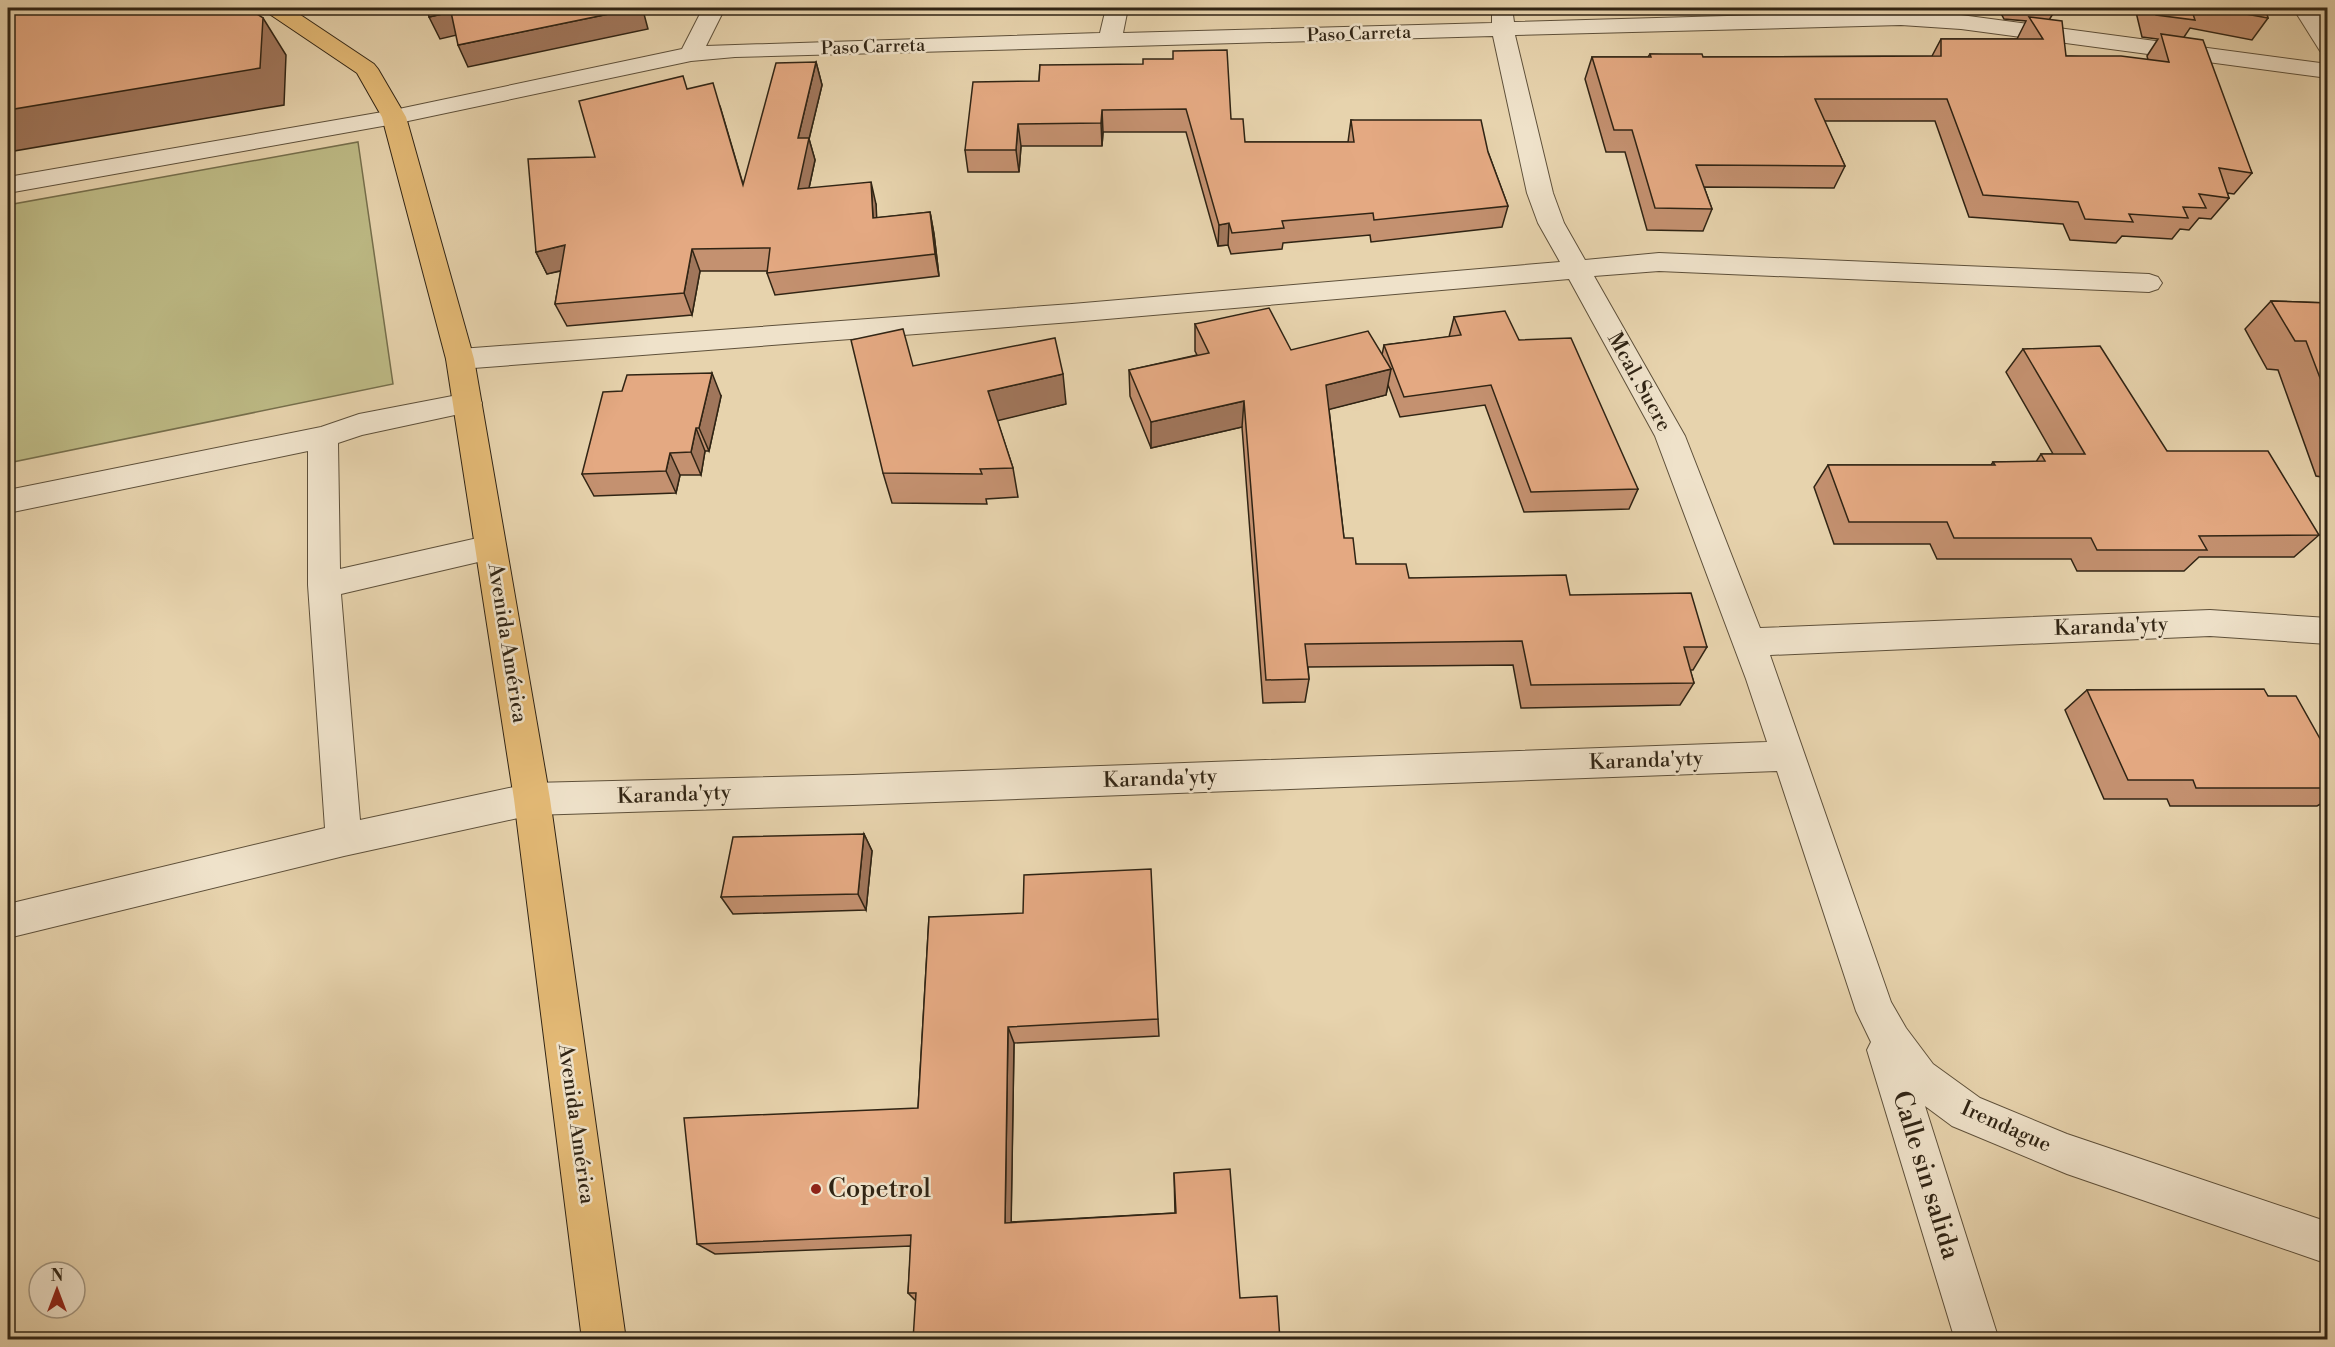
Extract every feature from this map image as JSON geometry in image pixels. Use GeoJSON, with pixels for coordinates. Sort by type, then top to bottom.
{"type":"FeatureCollection","features":[{"type":"Feature","properties":{"kind":"main road","name":"Avenida América"},"geometry":{"type":"LineString","coordinates":[[276,8],[366,69],[394,117],[460,360],[532,799],[608,1338]]}},
{"type":"Feature","properties":{"kind":"street"},"geometry":{"type":"LineString","coordinates":[[691,54],[714,8]]}},
{"type":"Feature","properties":{"kind":"street"},"geometry":{"type":"LineString","coordinates":[[1110,40],[1117,8]]}},
{"type":"Feature","properties":{"kind":"street"},"geometry":{"type":"LineString","coordinates":[[2304,8],[2328,46]]}},
{"type":"Feature","properties":{"kind":"street","name":"Paso Carreta"},"geometry":{"type":"LineString","coordinates":[[8,185],[394,117],[691,54],[735,50],[1110,40],[1503,19],[1900,13],[2328,71]]}},
{"type":"Feature","properties":{"kind":"street","name":"Mcal. Sucre"},"geometry":{"type":"LineString","coordinates":[[1503,19],[1540,193],[1551,223],[1670,436],[1750,642],[1787,756]]}},
{"type":"Feature","properties":{"kind":"street"},"geometry":{"type":"LineString","coordinates":[[460,360],[1072,313],[1659,262],[2149,283]]}},
{"type":"Feature","properties":{"kind":"street"},"geometry":{"type":"LineString","coordinates":[[8,501],[323,436],[359,425],[468,403]]}},
{"type":"Feature","properties":{"kind":"street"},"geometry":{"type":"LineString","coordinates":[[323,436],[324,585],[344,840]]}},
{"type":"Feature","properties":{"kind":"street"},"geometry":{"type":"LineString","coordinates":[[324,585],[491,546]]}},
{"type":"Feature","properties":{"kind":"street","name":"Karanda'yty"},"geometry":{"type":"LineString","coordinates":[[1750,642],[2210,623],[2328,631]]}},
{"type":"Feature","properties":{"kind":"street","name":"Karanda'yty"},"geometry":{"type":"LineString","coordinates":[[8,921],[344,840],[532,799],[853,790],[1787,756]]}},
{"type":"Feature","properties":{"kind":"street","name":"Irendague"},"geometry":{"type":"LineString","coordinates":[[1787,756],[1875,1011],[1892,1042],[1919,1077],[1966,1112],[2067,1154],[2328,1243]]}},
{"type":"Feature","properties":{"kind":"street","name":"Calle sin salida"},"geometry":{"type":"LineString","coordinates":[[1875,1011],[1977,1340]]}},
{"type":"Feature","properties":{"kind":"shaded area"},"geometry":{"type":"Polygon","coordinates":[[[358,142],[393,384],[8,463],[8,205],[358,142]]]}},
{"type":"Feature","properties":{"kind":"building"},"geometry":{"type":"Polygon","coordinates":[[[8,8],[248,8],[263,18],[260,68],[8,110],[8,8]]]}},
{"type":"Feature","properties":{"kind":"building"},"geometry":{"type":"Polygon","coordinates":[[[427,8],[638,8],[458,45],[451,12],[429,17],[427,8]]]}},
{"type":"Feature","properties":{"kind":"building"},"geometry":{"type":"Polygon","coordinates":[[[2021,8],[2053,8],[2054,12],[2021,8]]]}},
{"type":"Feature","properties":{"kind":"building"},"geometry":{"type":"Polygon","coordinates":[[[2154,8],[2191,8],[2195,20],[2156,15],[2154,8]]]}},
{"type":"Feature","properties":{"kind":"building"},"geometry":{"type":"Polygon","coordinates":[[[2213,8],[2265,8],[2268,18],[2213,8]]]}},
{"type":"Feature","properties":{"kind":"building"},"geometry":{"type":"Polygon","coordinates":[[[2029,17],[2062,21],[2066,56],[2121,56],[2169,62],[2161,34],[2203,40],[2252,173],[2219,168],[2229,198],[2199,194],[2206,208],[2183,207],[2188,218],[2129,214],[2133,222],[2085,219],[2078,202],[1983,195],[1947,99],[1815,99],[1845,166],[1696,165],[1712,209],[1655,208],[1632,130],[1614,130],[1592,57],[1651,57],[1650,54],[1702,54],[1703,57],[1941,56],[1941,39],[2043,39],[2029,17]]]}},
{"type":"Feature","properties":{"kind":"building"},"geometry":{"type":"Polygon","coordinates":[[[1227,50],[1231,119],[1243,119],[1245,142],[1354,142],[1351,120],[1481,120],[1488,152],[1508,206],[1374,220],[1373,213],[1282,221],[1284,228],[1232,233],[1229,223],[1219,225],[1186,109],[1102,110],[1101,123],[1018,124],[1016,150],[965,150],[973,82],[1039,81],[1040,65],[1143,64],[1143,59],[1173,59],[1173,51],[1227,50]]]}},
{"type":"Feature","properties":{"kind":"building"},"geometry":{"type":"Polygon","coordinates":[[[816,62],[798,138],[809,138],[798,189],[871,182],[873,218],[930,212],[935,254],[767,273],[770,248],[692,249],[684,293],[555,304],[565,245],[536,252],[528,159],[595,157],[579,101],[683,76],[687,89],[713,83],[743,185],[776,63],[816,62]]]}},
{"type":"Feature","properties":{"kind":"building"},"geometry":{"type":"Polygon","coordinates":[[[2271,301],[2328,303],[2328,399],[2306,341],[2295,341],[2271,301]]]}},
{"type":"Feature","properties":{"kind":"building"},"geometry":{"type":"Polygon","coordinates":[[[1269,308],[1291,350],[1368,331],[1391,369],[1326,385],[1344,538],[1353,538],[1356,564],[1406,564],[1409,578],[1566,575],[1570,595],[1691,593],[1707,647],[1684,647],[1694,683],[1531,685],[1522,641],[1305,644],[1309,679],[1266,680],[1244,401],[1151,422],[1129,370],[1209,353],[1195,324],[1269,308]]]}},
{"type":"Feature","properties":{"kind":"building"},"geometry":{"type":"Polygon","coordinates":[[[1505,311],[1519,340],[1571,338],[1638,489],[1531,492],[1491,385],[1404,397],[1384,345],[1461,335],[1454,317],[1505,311]]]}},
{"type":"Feature","properties":{"kind":"building"},"geometry":{"type":"Polygon","coordinates":[[[903,329],[913,366],[1055,338],[1063,374],[988,391],[1013,468],[980,469],[982,474],[883,473],[851,340],[903,329]]]}},
{"type":"Feature","properties":{"kind":"building"},"geometry":{"type":"Polygon","coordinates":[[[2100,346],[2167,451],[2268,451],[2319,535],[2199,536],[2207,550],[2097,550],[2091,538],[1954,538],[1947,522],[1849,522],[1828,465],[1995,465],[1993,462],[2045,461],[2041,454],[2085,454],[2023,349],[2100,346]]]}},
{"type":"Feature","properties":{"kind":"building"},"geometry":{"type":"Polygon","coordinates":[[[712,373],[691,452],[670,453],[666,471],[582,474],[603,392],[622,391],[627,375],[712,373]]]}},
{"type":"Feature","properties":{"kind":"building"},"geometry":{"type":"Polygon","coordinates":[[[2264,689],[2268,696],[2296,696],[2328,753],[2328,788],[2196,788],[2193,780],[2128,780],[2087,690],[2264,689]]]}},
{"type":"Feature","properties":{"kind":"building"},"geometry":{"type":"Polygon","coordinates":[[[864,834],[858,894],[721,897],[733,837],[864,834]]]}},
{"type":"Feature","properties":{"kind":"building"},"geometry":{"type":"Polygon","coordinates":[[[1151,869],[1158,1019],[1008,1027],[1005,1223],[1176,1213],[1174,1173],[1230,1169],[1240,1298],[1277,1296],[1280,1340],[913,1340],[916,1293],[908,1293],[911,1235],[697,1244],[684,1118],[918,1108],[929,917],[1023,913],[1024,875],[1151,869]]]}},
{"type":"Feature","properties":{"kind":"building"},"geometry":{"type":"Polygon","coordinates":[[[118,1338],[118,1340],[94,1340],[118,1338]]]}},
{"type":"Feature","properties":{"kind":"place","name":"Copetrol"},"geometry":{"type":"Point","coordinates":[816,1189]}}]}
